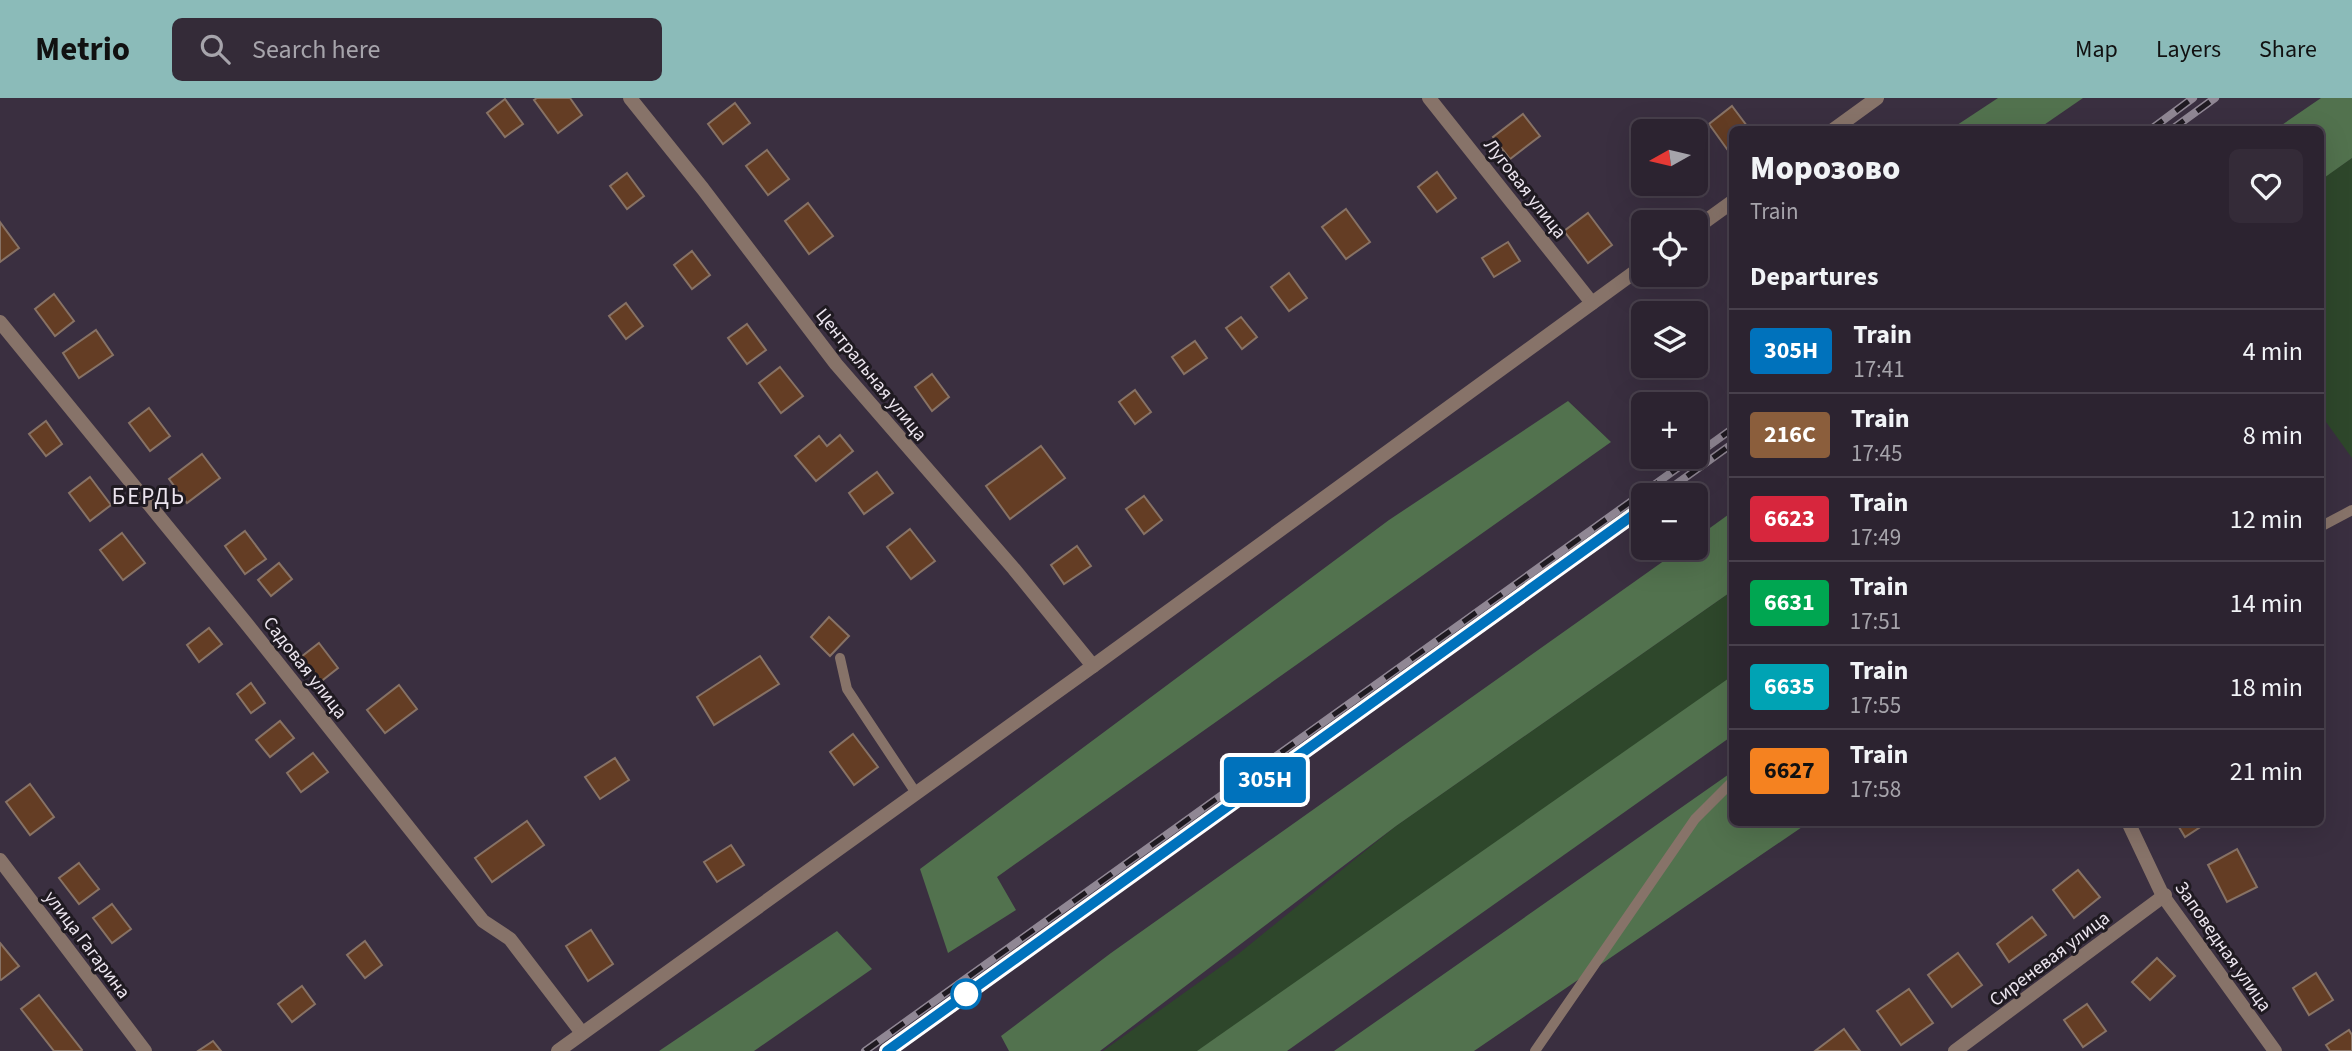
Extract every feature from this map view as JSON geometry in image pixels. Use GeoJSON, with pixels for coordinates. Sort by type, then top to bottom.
{"type":"FeatureCollection","features":[{"type":"Feature","properties":{"kind":"street","name":"Центральная улица"},"geometry":{"type":"LineString","coordinates":[[630,98],[836,364],[1014,569],[1093,666]]}},
{"type":"Feature","properties":{"kind":"street","name":"Луговая улица"},"geometry":{"type":"LineString","coordinates":[[1429,98],[1592,303]]}},
{"type":"Feature","properties":{"kind":"street"},"geometry":{"type":"LineString","coordinates":[[1838,126],[1877,98]]}},
{"type":"Feature","properties":{"kind":"street"},"geometry":{"type":"LineString","coordinates":[[1708,219],[1729,204]]}},
{"type":"Feature","properties":{"kind":"street"},"geometry":{"type":"LineString","coordinates":[[558,1051],[1631,275]]}},
{"type":"Feature","properties":{"kind":"street","name":"Садовая улица"},"geometry":{"type":"LineString","coordinates":[[0,322],[246,623],[483,921],[510,939],[582,1033]]}},
{"type":"Feature","properties":{"kind":"street","name":"Заповедная улица"},"geometry":{"type":"LineString","coordinates":[[2130,826],[2164,896],[2275,1051]]}},
{"type":"Feature","properties":{"kind":"street","name":"улица Гагарина"},"geometry":{"type":"LineString","coordinates":[[0,860],[145,1051]]}},
{"type":"Feature","properties":{"kind":"street","name":"Сиреневая улица"},"geometry":{"type":"LineString","coordinates":[[1955,1051],[2164,896]]}},
{"type":"Feature","properties":{"kind":"lane"},"geometry":{"type":"LineString","coordinates":[[2324,525],[2352,510]]}},
{"type":"Feature","properties":{"kind":"lane"},"geometry":{"type":"LineString","coordinates":[[841,658],[847,689],[916,793]]}},
{"type":"Feature","properties":{"kind":"lane"},"geometry":{"type":"LineString","coordinates":[[1535,1051],[1695,819],[1729,785]]}},
{"type":"Feature","properties":{"kind":"green space"},"geometry":{"type":"Polygon","coordinates":[[[1998,98],[2083,98],[2042,126],[1956,126],[1998,98]]]}},
{"type":"Feature","properties":{"kind":"green space"},"geometry":{"type":"Polygon","coordinates":[[[2321,98],[2352,98],[2352,158],[2324,178],[2324,126],[2280,126],[2321,98]]]}},
{"type":"Feature","properties":{"kind":"green space"},"geometry":{"type":"Polygon","coordinates":[[[2352,158],[2352,458],[2324,419],[2324,177],[2352,158]]]}},
{"type":"Feature","properties":{"kind":"green space"},"geometry":{"type":"Polygon","coordinates":[[[1568,401],[1611,442],[997,877],[1016,910],[948,953],[920,869],[1389,520],[1568,401]]]}},
{"type":"Feature","properties":{"kind":"green space"},"geometry":{"type":"Polygon","coordinates":[[[1729,514],[1729,593],[1396,826],[1100,1051],[1009,1051],[1001,1036],[1111,953],[1665,560],[1708,560],[1708,529],[1729,514]]]}},
{"type":"Feature","properties":{"kind":"green space"},"geometry":{"type":"Polygon","coordinates":[[[1729,593],[1729,693],[1200,1051],[1103,1051],[1237,955],[1396,826],[1729,593]]]}},
{"type":"Feature","properties":{"kind":"green space"},"geometry":{"type":"Polygon","coordinates":[[[1729,678],[1729,738],[1287,1051],[1197,1051],[1729,678]]]}},
{"type":"Feature","properties":{"kind":"green space"},"geometry":{"type":"Polygon","coordinates":[[[1729,774],[1729,826],[1804,826],[1474,1051],[1334,1051],[1729,774]]]}},
{"type":"Feature","properties":{"kind":"green space"},"geometry":{"type":"Polygon","coordinates":[[[837,931],[872,969],[754,1051],[659,1051],[837,931]]]}},
{"type":"Feature","properties":{"kind":"building"},"geometry":{"type":"Polygon","coordinates":[[[570,98],[582,115],[558,133],[534,100],[570,98]]]}},
{"type":"Feature","properties":{"kind":"building"},"geometry":{"type":"Polygon","coordinates":[[[505,99],[523,124],[505,137],[487,113],[505,99]]]}},
{"type":"Feature","properties":{"kind":"building"},"geometry":{"type":"Polygon","coordinates":[[[735,103],[750,123],[723,144],[708,124],[735,103]]]}},
{"type":"Feature","properties":{"kind":"building"},"geometry":{"type":"Polygon","coordinates":[[[1732,106],[1747,126],[1729,126],[1729,152],[1709,124],[1732,106]]]}},
{"type":"Feature","properties":{"kind":"building"},"geometry":{"type":"Polygon","coordinates":[[[1523,114],[1540,136],[1510,159],[1493,137],[1523,114]]]}},
{"type":"Feature","properties":{"kind":"building"},"geometry":{"type":"Polygon","coordinates":[[[767,150],[789,179],[768,195],[746,166],[767,150]]]}},
{"type":"Feature","properties":{"kind":"building"},"geometry":{"type":"Polygon","coordinates":[[[1437,172],[1456,198],[1437,212],[1418,187],[1437,172]]]}},
{"type":"Feature","properties":{"kind":"building"},"geometry":{"type":"Polygon","coordinates":[[[627,173],[644,196],[627,209],[610,186],[627,173]]]}},
{"type":"Feature","properties":{"kind":"building"},"geometry":{"type":"Polygon","coordinates":[[[808,203],[833,236],[809,254],[785,221],[808,203]]]}},
{"type":"Feature","properties":{"kind":"building"},"geometry":{"type":"Polygon","coordinates":[[[1346,209],[1370,242],[1346,259],[1322,227],[1346,209]]]}},
{"type":"Feature","properties":{"kind":"building"},"geometry":{"type":"Polygon","coordinates":[[[1588,213],[1612,245],[1588,263],[1564,231],[1588,213]]]}},
{"type":"Feature","properties":{"kind":"building"},"geometry":{"type":"Polygon","coordinates":[[[0,222],[19,248],[0,262],[0,222]]]}},
{"type":"Feature","properties":{"kind":"building"},"geometry":{"type":"Polygon","coordinates":[[[1508,242],[1520,261],[1494,277],[1482,258],[1508,242]]]}},
{"type":"Feature","properties":{"kind":"building"},"geometry":{"type":"Polygon","coordinates":[[[692,251],[710,275],[692,289],[674,265],[692,251]]]}},
{"type":"Feature","properties":{"kind":"building"},"geometry":{"type":"Polygon","coordinates":[[[1289,273],[1307,298],[1289,311],[1271,287],[1289,273]]]}},
{"type":"Feature","properties":{"kind":"building"},"geometry":{"type":"Polygon","coordinates":[[[54,294],[74,321],[55,336],[35,309],[54,294]]]}},
{"type":"Feature","properties":{"kind":"building"},"geometry":{"type":"Polygon","coordinates":[[[626,303],[643,326],[626,339],[609,316],[626,303]]]}},
{"type":"Feature","properties":{"kind":"building"},"geometry":{"type":"Polygon","coordinates":[[[1241,317],[1257,337],[1242,349],[1226,328],[1241,317]]]}},
{"type":"Feature","properties":{"kind":"building"},"geometry":{"type":"Polygon","coordinates":[[[747,324],[766,350],[747,364],[728,338],[747,324]]]}},
{"type":"Feature","properties":{"kind":"building"},"geometry":{"type":"Polygon","coordinates":[[[96,330],[113,355],[79,378],[63,353],[96,330]]]}},
{"type":"Feature","properties":{"kind":"building"},"geometry":{"type":"Polygon","coordinates":[[[1195,341],[1207,358],[1184,374],[1172,357],[1195,341]]]}},
{"type":"Feature","properties":{"kind":"building"},"geometry":{"type":"Polygon","coordinates":[[[780,367],[803,396],[781,413],[759,383],[780,367]]]}},
{"type":"Feature","properties":{"kind":"building"},"geometry":{"type":"Polygon","coordinates":[[[932,374],[949,397],[932,411],[915,387],[932,374]]]}},
{"type":"Feature","properties":{"kind":"building"},"geometry":{"type":"Polygon","coordinates":[[[1135,390],[1151,412],[1135,424],[1119,402],[1135,390]]]}},
{"type":"Feature","properties":{"kind":"building"},"geometry":{"type":"Polygon","coordinates":[[[149,408],[170,436],[150,451],[129,423],[149,408]]]}},
{"type":"Feature","properties":{"kind":"building"},"geometry":{"type":"Polygon","coordinates":[[[46,421],[62,444],[46,456],[29,434],[46,421]]]}},
{"type":"Feature","properties":{"kind":"building"},"geometry":{"type":"Polygon","coordinates":[[[840,435],[853,451],[816,481],[795,456],[819,436],[827,446],[840,435]]]}},
{"type":"Feature","properties":{"kind":"building"},"geometry":{"type":"Polygon","coordinates":[[[1041,446],[1065,478],[1010,519],[986,486],[1041,446]]]}},
{"type":"Feature","properties":{"kind":"building"},"geometry":{"type":"Polygon","coordinates":[[[202,454],[220,478],[187,503],[169,479],[202,454]]]}},
{"type":"Feature","properties":{"kind":"building"},"geometry":{"type":"Polygon","coordinates":[[[877,472],[893,493],[864,514],[849,493],[877,472]]]}},
{"type":"Feature","properties":{"kind":"building"},"geometry":{"type":"Polygon","coordinates":[[[90,477],[111,505],[90,521],[69,493],[90,477]]]}},
{"type":"Feature","properties":{"kind":"building"},"geometry":{"type":"Polygon","coordinates":[[[1144,496],[1162,520],[1144,534],[1126,509],[1144,496]]]}},
{"type":"Feature","properties":{"kind":"building"},"geometry":{"type":"Polygon","coordinates":[[[910,529],[935,561],[911,579],[887,547],[910,529]]]}},
{"type":"Feature","properties":{"kind":"building"},"geometry":{"type":"Polygon","coordinates":[[[245,531],[266,559],[245,574],[225,546],[245,531]]]}},
{"type":"Feature","properties":{"kind":"building"},"geometry":{"type":"Polygon","coordinates":[[[122,533],[145,563],[123,580],[100,550],[122,533]]]}},
{"type":"Feature","properties":{"kind":"building"},"geometry":{"type":"Polygon","coordinates":[[[1077,546],[1091,566],[1064,584],[1051,565],[1077,546]]]}},
{"type":"Feature","properties":{"kind":"building"},"geometry":{"type":"Polygon","coordinates":[[[279,563],[292,579],[271,596],[258,580],[279,563]]]}},
{"type":"Feature","properties":{"kind":"building"},"geometry":{"type":"Polygon","coordinates":[[[829,617],[849,636],[830,656],[811,637],[829,617]]]}},
{"type":"Feature","properties":{"kind":"building"},"geometry":{"type":"Polygon","coordinates":[[[209,628],[222,644],[199,662],[187,645],[209,628]]]}},
{"type":"Feature","properties":{"kind":"building"},"geometry":{"type":"Polygon","coordinates":[[[319,643],[338,668],[319,683],[301,657],[319,643]]]}},
{"type":"Feature","properties":{"kind":"building"},"geometry":{"type":"Polygon","coordinates":[[[760,656],[779,684],[714,725],[697,697],[760,656]]]}},
{"type":"Feature","properties":{"kind":"building"},"geometry":{"type":"Polygon","coordinates":[[[251,683],[265,703],[251,713],[237,694],[251,683]]]}},
{"type":"Feature","properties":{"kind":"building"},"geometry":{"type":"Polygon","coordinates":[[[399,685],[417,709],[385,733],[367,710],[399,685]]]}},
{"type":"Feature","properties":{"kind":"building"},"geometry":{"type":"Polygon","coordinates":[[[280,721],[294,738],[270,757],[256,740],[280,721]]]}},
{"type":"Feature","properties":{"kind":"building"},"geometry":{"type":"Polygon","coordinates":[[[853,734],[878,767],[854,785],[830,752],[853,734]]]}},
{"type":"Feature","properties":{"kind":"building"},"geometry":{"type":"Polygon","coordinates":[[[313,753],[328,772],[301,792],[287,773],[313,753]]]}},
{"type":"Feature","properties":{"kind":"building"},"geometry":{"type":"Polygon","coordinates":[[[615,758],[629,780],[600,799],[585,777],[615,758]]]}},
{"type":"Feature","properties":{"kind":"building"},"geometry":{"type":"Polygon","coordinates":[[[30,784],[54,817],[30,835],[6,802],[30,784]]]}},
{"type":"Feature","properties":{"kind":"building"},"geometry":{"type":"Polygon","coordinates":[[[527,821],[544,845],[492,882],[475,858],[527,821]]]}},
{"type":"Feature","properties":{"kind":"building"},"geometry":{"type":"Polygon","coordinates":[[[2178,826],[2202,826],[2185,837],[2178,826]]]}},
{"type":"Feature","properties":{"kind":"building"},"geometry":{"type":"Polygon","coordinates":[[[731,845],[744,865],[717,882],[704,862],[731,845]]]}},
{"type":"Feature","properties":{"kind":"building"},"geometry":{"type":"Polygon","coordinates":[[[2237,849],[2257,887],[2227,902],[2208,865],[2237,849]]]}},
{"type":"Feature","properties":{"kind":"building"},"geometry":{"type":"Polygon","coordinates":[[[79,863],[99,889],[79,904],[59,878],[79,863]]]}},
{"type":"Feature","properties":{"kind":"building"},"geometry":{"type":"Polygon","coordinates":[[[2078,870],[2100,897],[2074,918],[2053,890],[2078,870]]]}},
{"type":"Feature","properties":{"kind":"building"},"geometry":{"type":"Polygon","coordinates":[[[112,904],[131,929],[112,943],[93,918],[112,904]]]}},
{"type":"Feature","properties":{"kind":"building"},"geometry":{"type":"Polygon","coordinates":[[[2032,917],[2046,935],[2009,962],[1997,944],[2032,917]]]}},
{"type":"Feature","properties":{"kind":"building"},"geometry":{"type":"Polygon","coordinates":[[[591,930],[613,964],[588,981],[566,946],[591,930]]]}},
{"type":"Feature","properties":{"kind":"building"},"geometry":{"type":"Polygon","coordinates":[[[365,941],[382,965],[365,978],[347,955],[365,941]]]}},
{"type":"Feature","properties":{"kind":"building"},"geometry":{"type":"Polygon","coordinates":[[[0,943],[19,966],[1,980],[0,979],[0,943]]]}},
{"type":"Feature","properties":{"kind":"building"},"geometry":{"type":"Polygon","coordinates":[[[1958,953],[1982,985],[1952,1007],[1928,975],[1958,953]]]}},
{"type":"Feature","properties":{"kind":"building"},"geometry":{"type":"Polygon","coordinates":[[[2157,958],[2175,976],[2150,1000],[2132,982],[2157,958]]]}},
{"type":"Feature","properties":{"kind":"building"},"geometry":{"type":"Polygon","coordinates":[[[2316,973],[2333,1000],[2309,1015],[2293,988],[2316,973]]]}},
{"type":"Feature","properties":{"kind":"building"},"geometry":{"type":"Polygon","coordinates":[[[302,986],[315,1004],[292,1022],[278,1004],[302,986]]]}},
{"type":"Feature","properties":{"kind":"building"},"geometry":{"type":"Polygon","coordinates":[[[1909,989],[1933,1023],[1901,1045],[1877,1011],[1909,989]]]}},
{"type":"Feature","properties":{"kind":"building"},"geometry":{"type":"Polygon","coordinates":[[[39,995],[81,1051],[54,1051],[21,1009],[39,995]]]}},
{"type":"Feature","properties":{"kind":"building"},"geometry":{"type":"Polygon","coordinates":[[[2087,1004],[2106,1031],[2083,1047],[2064,1020],[2087,1004]]]}},
{"type":"Feature","properties":{"kind":"building"},"geometry":{"type":"Polygon","coordinates":[[[1844,1029],[1860,1051],[1815,1051],[1844,1029]]]}},
{"type":"Feature","properties":{"kind":"building"},"geometry":{"type":"Polygon","coordinates":[[[2349,1030],[2352,1035],[2352,1051],[2330,1051],[2326,1045],[2349,1030]]]}},
{"type":"Feature","properties":{"kind":"building"},"geometry":{"type":"Polygon","coordinates":[[[213,1041],[221,1051],[198,1051],[213,1041]]]}},
{"type":"Feature","properties":{"kind":"railway"},"geometry":{"type":"LineString","coordinates":[[2155,126],[2193,98]]}},
{"type":"Feature","properties":{"kind":"railway"},"geometry":{"type":"LineString","coordinates":[[2176,126],[2215,98]]}},
{"type":"Feature","properties":{"kind":"railway"},"geometry":{"type":"LineString","coordinates":[[1708,446],[1729,431]]}},
{"type":"Feature","properties":{"kind":"railway"},"geometry":{"type":"LineString","coordinates":[[1678,483],[1729,446]]}},
{"type":"Feature","properties":{"kind":"railway"},"geometry":{"type":"LineString","coordinates":[[865,1051],[1676,469]]}},
{"type":"Feature","properties":{"kind":"railway"},"geometry":{"type":"LineString","coordinates":[[887,1051],[1631,517]]}},
{"type":"Feature","properties":{"kind":"train","name":"305Н"},"geometry":{"type":"LineString","coordinates":[[887,1051],[1631,517]]}},
{"type":"Feature","properties":{"kind":"district","name":"БЕРДЬ"},"geometry":{"type":"Point","coordinates":[149,496]}}]}
